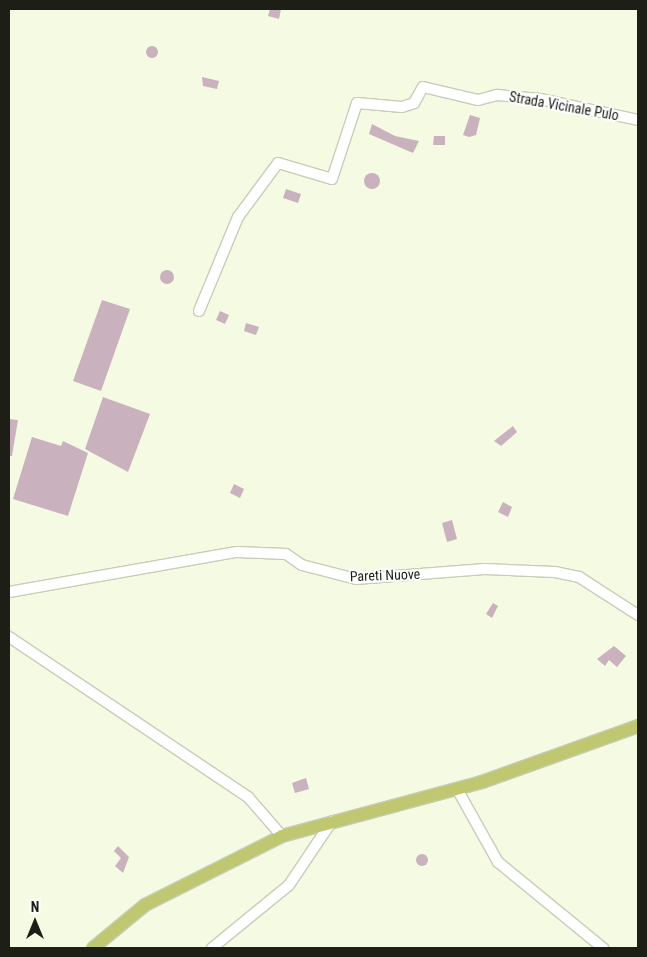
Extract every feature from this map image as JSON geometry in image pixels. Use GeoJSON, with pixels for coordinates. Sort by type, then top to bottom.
{"type":"FeatureCollection","features":[{"type":"Feature","properties":{"kind":"main road"},"geometry":{"type":"LineString","coordinates":[[93,948],[146,905],[282,836],[332,821],[457,790],[638,726]]}},
{"type":"Feature","properties":{"kind":"street","name":"Strada Vicinale Pulo"},"geometry":{"type":"LineString","coordinates":[[199,311],[238,217],[278,163],[332,179],[357,104],[402,107],[414,103],[423,87],[478,100],[496,95],[540,99],[638,120]]}},
{"type":"Feature","properties":{"kind":"street","name":"Pareti Nuove"},"geometry":{"type":"LineString","coordinates":[[9,592],[237,552],[286,554],[302,566],[356,579],[485,569],[555,572],[579,577],[638,615]]}},
{"type":"Feature","properties":{"kind":"street"},"geometry":{"type":"LineString","coordinates":[[9,638],[248,797],[282,836]]}},
{"type":"Feature","properties":{"kind":"street"},"geometry":{"type":"LineString","coordinates":[[457,790],[498,862],[603,948]]}},
{"type":"Feature","properties":{"kind":"street"},"geometry":{"type":"LineString","coordinates":[[212,948],[288,885],[332,821]]}},
{"type":"Feature","properties":{"kind":"building"},"geometry":{"type":"Polygon","coordinates":[[[270,9],[281,9],[279,19],[268,16],[270,9]]]}},
{"type":"Feature","properties":{"kind":"building"},"geometry":{"type":"Polygon","coordinates":[[[150,46],[154,46],[158,52],[154,58],[150,58],[146,54],[146,50],[150,46]]]}},
{"type":"Feature","properties":{"kind":"building"},"geometry":{"type":"Polygon","coordinates":[[[202,77],[219,81],[217,89],[203,86],[202,77]]]}},
{"type":"Feature","properties":{"kind":"building"},"geometry":{"type":"Polygon","coordinates":[[[470,115],[480,118],[476,135],[469,137],[463,135],[470,115]]]}},
{"type":"Feature","properties":{"kind":"building"},"geometry":{"type":"Polygon","coordinates":[[[372,124],[395,136],[419,141],[413,153],[369,134],[372,124]]]}},
{"type":"Feature","properties":{"kind":"building"},"geometry":{"type":"Polygon","coordinates":[[[434,136],[445,136],[445,145],[433,145],[434,136]]]}},
{"type":"Feature","properties":{"kind":"building"},"geometry":{"type":"Polygon","coordinates":[[[372,173],[380,181],[372,189],[364,181],[372,173]]]}},
{"type":"Feature","properties":{"kind":"building"},"geometry":{"type":"Polygon","coordinates":[[[286,189],[301,194],[298,203],[283,198],[286,189]]]}},
{"type":"Feature","properties":{"kind":"building"},"geometry":{"type":"Polygon","coordinates":[[[167,270],[172,272],[174,277],[172,282],[167,284],[162,282],[160,277],[162,272],[167,270]]]}},
{"type":"Feature","properties":{"kind":"building"},"geometry":{"type":"Polygon","coordinates":[[[102,300],[130,309],[101,391],[73,381],[102,300]]]}},
{"type":"Feature","properties":{"kind":"building"},"geometry":{"type":"Polygon","coordinates":[[[220,311],[229,315],[225,324],[216,320],[220,311]]]}},
{"type":"Feature","properties":{"kind":"building"},"geometry":{"type":"Polygon","coordinates":[[[246,323],[259,327],[256,335],[244,331],[246,323]]]}},
{"type":"Feature","properties":{"kind":"building"},"geometry":{"type":"Polygon","coordinates":[[[103,397],[150,414],[128,472],[85,449],[103,397]]]}},
{"type":"Feature","properties":{"kind":"building"},"geometry":{"type":"Polygon","coordinates":[[[9,419],[18,420],[12,456],[9,456],[9,419]]]}},
{"type":"Feature","properties":{"kind":"building"},"geometry":{"type":"Polygon","coordinates":[[[513,426],[517,432],[501,446],[494,441],[513,426]]]}},
{"type":"Feature","properties":{"kind":"building"},"geometry":{"type":"Polygon","coordinates":[[[32,437],[61,446],[63,441],[88,453],[68,516],[13,499],[32,437]]]}},
{"type":"Feature","properties":{"kind":"building"},"geometry":{"type":"Polygon","coordinates":[[[234,484],[244,489],[240,498],[230,493],[234,484]]]}},
{"type":"Feature","properties":{"kind":"building"},"geometry":{"type":"Polygon","coordinates":[[[503,502],[512,507],[508,517],[498,512],[503,502]]]}},
{"type":"Feature","properties":{"kind":"building"},"geometry":{"type":"Polygon","coordinates":[[[452,520],[457,539],[447,542],[442,523],[452,520]]]}},
{"type":"Feature","properties":{"kind":"building"},"geometry":{"type":"Polygon","coordinates":[[[493,603],[498,606],[492,618],[486,614],[493,603]]]}},
{"type":"Feature","properties":{"kind":"building"},"geometry":{"type":"Polygon","coordinates":[[[614,646],[626,656],[617,667],[609,660],[605,666],[597,659],[614,646]]]}},
{"type":"Feature","properties":{"kind":"building"},"geometry":{"type":"Polygon","coordinates":[[[306,778],[309,789],[295,793],[292,783],[306,778]]]}},
{"type":"Feature","properties":{"kind":"building"},"geometry":{"type":"Polygon","coordinates":[[[118,846],[129,857],[123,873],[115,866],[121,858],[114,851],[118,846]]]}},
{"type":"Feature","properties":{"kind":"building"},"geometry":{"type":"Polygon","coordinates":[[[420,854],[424,854],[428,860],[424,866],[420,866],[416,862],[416,858],[420,854]]]}}]}
